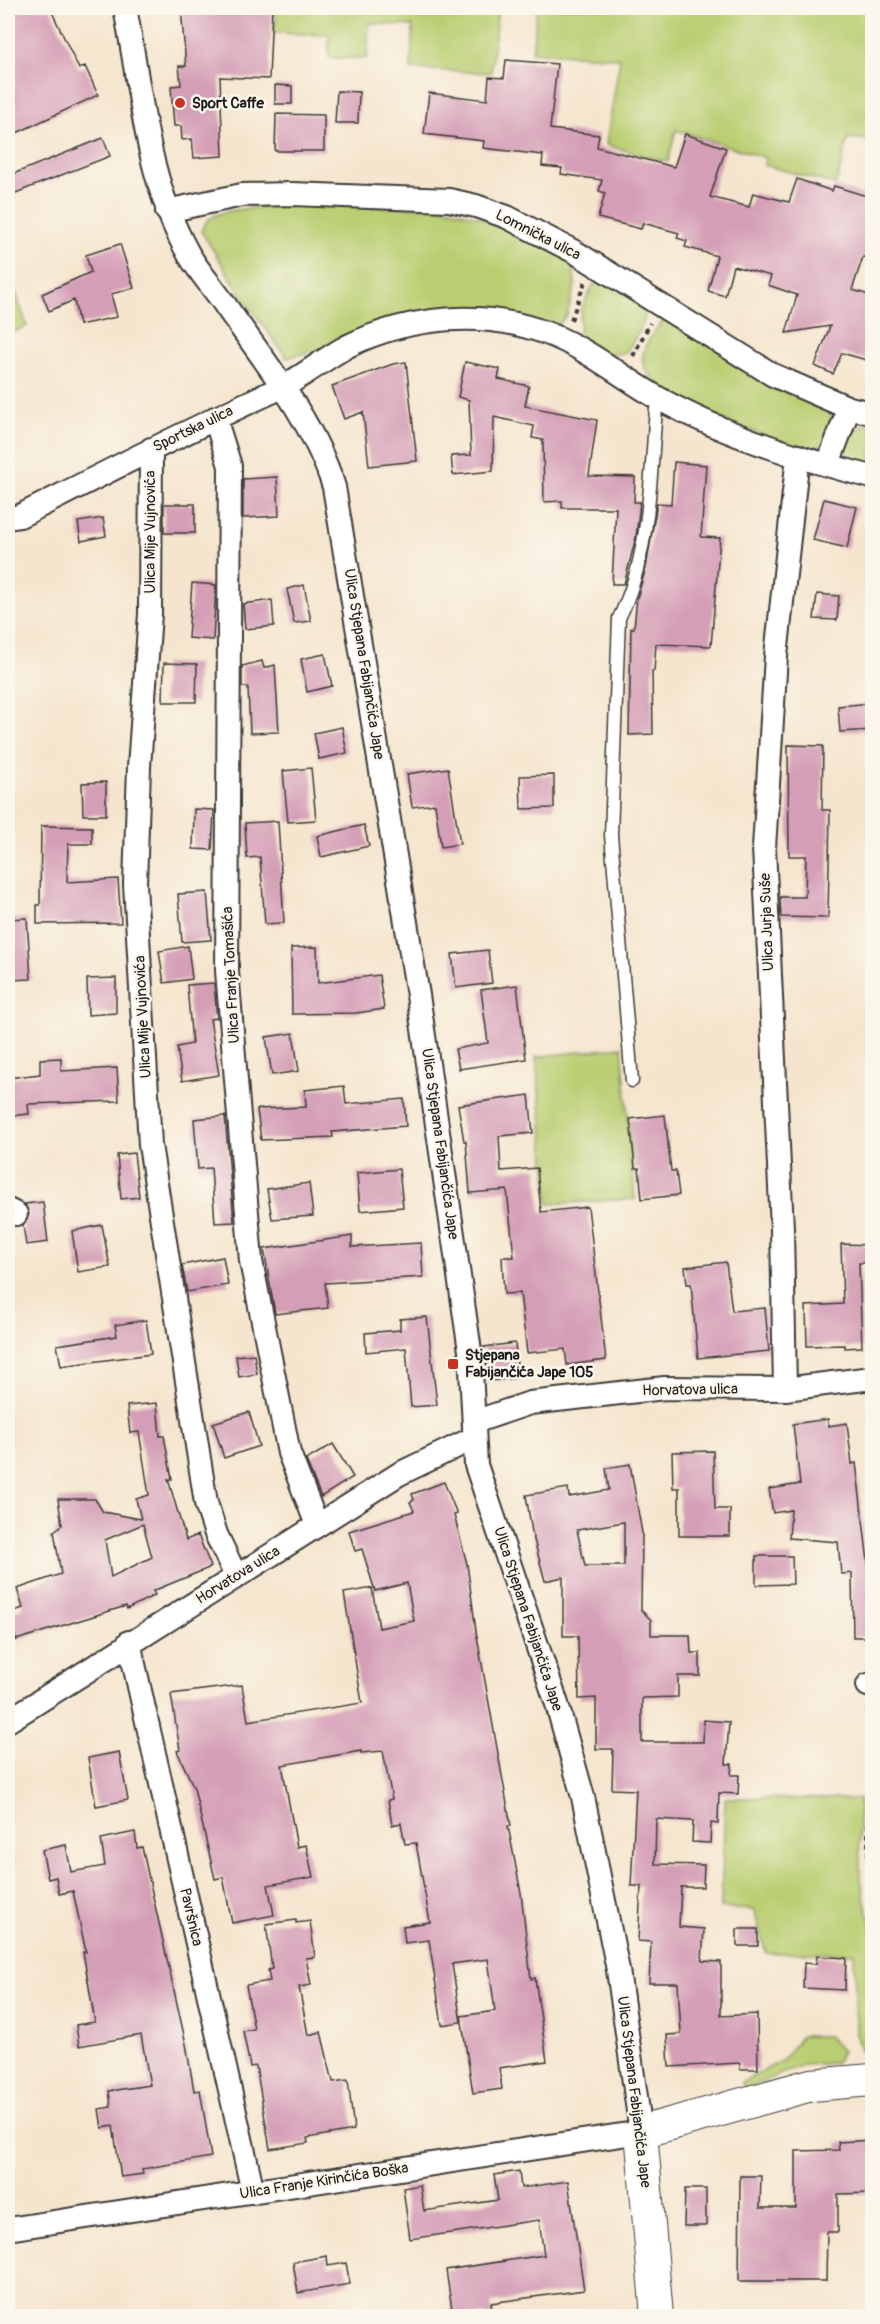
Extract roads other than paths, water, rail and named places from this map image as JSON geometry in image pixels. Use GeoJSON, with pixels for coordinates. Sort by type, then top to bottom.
{"type":"FeatureCollection","features":[{"type":"Feature","properties":{"kind":"main road"},"geometry":{"type":"LineString","coordinates":[[641,2132],[812,2085],[873,2080]]}},
{"type":"Feature","properties":{"kind":"main road","name":"Ulica Stjepana Fabijančića Jape"},"geometry":{"type":"LineString","coordinates":[[641,2132],[657,2316]]}},
{"type":"Feature","properties":{"kind":"street","name":"Ulica Stjepana Fabijančića Jape"},"geometry":{"type":"LineString","coordinates":[[125,8],[151,154],[167,211],[188,254],[282,387],[319,446],[339,508],[422,1018],[470,1351],[476,1465],[557,1704],[583,1797],[618,1970],[641,2132]]}},
{"type":"Feature","properties":{"kind":"street","name":"Lomnička ulica"},"geometry":{"type":"LineString","coordinates":[[167,211],[242,195],[292,194],[449,200],[476,206],[507,217],[592,264],[661,304],[750,363],[804,391],[849,408],[873,413]]}},
{"type":"Feature","properties":{"kind":"street"},"geometry":{"type":"LineString","coordinates":[[282,387],[349,345],[423,322],[448,318],[509,322],[563,340],[657,398],[717,427],[798,456],[873,477]]}},
{"type":"Feature","properties":{"kind":"street","name":"Sportska ulica"},"geometry":{"type":"LineString","coordinates":[[8,518],[20,516],[151,449],[282,387]]}},
{"type":"Feature","properties":{"kind":"street"},"geometry":{"type":"LineString","coordinates":[[828,464],[849,408]]}},
{"type":"Feature","properties":{"kind":"street","name":"Ulica Franje Tomašića"},"geometry":{"type":"LineString","coordinates":[[215,418],[230,466],[227,971],[251,1261],[289,1453],[317,1525]]}},
{"type":"Feature","properties":{"kind":"street","name":"Ulica Mije Vujnovića"},"geometry":{"type":"LineString","coordinates":[[151,449],[150,614],[139,767],[135,884],[150,1145],[206,1503],[223,1551],[236,1576]]}},
{"type":"Feature","properties":{"kind":"street","name":"Ulica Jurja Suše"},"geometry":{"type":"LineString","coordinates":[[785,1389],[782,1229],[764,848],[776,656],[798,456]]}},
{"type":"Feature","properties":{"kind":"street","name":"Horvatova ulica"},"geometry":{"type":"LineString","coordinates":[[8,1721],[129,1642],[399,1474],[474,1430],[530,1403],[665,1388],[785,1389],[873,1378]]}},
{"type":"Feature","properties":{"kind":"street","name":"Pavršnica"},"geometry":{"type":"LineString","coordinates":[[129,1642],[253,2192]]}},
{"type":"Feature","properties":{"kind":"street","name":"Ulica Franje Kirinčića Boška"},"geometry":{"type":"LineString","coordinates":[[8,2229],[641,2132]]}},
{"type":"Feature","properties":{"kind":"lane"},"geometry":{"type":"LineString","coordinates":[[632,1081],[611,836],[619,618],[632,592],[641,560],[657,398]]}},
{"type":"Feature","properties":{"kind":"place","name":"Sport Caffe"},"geometry":{"type":"Point","coordinates":[180,103]}},
{"type":"Feature","properties":{"kind":"place","name":"Stjepana Fabijančića Jape 105"},"geometry":{"type":"Point","coordinates":[453,1364]}}]}
